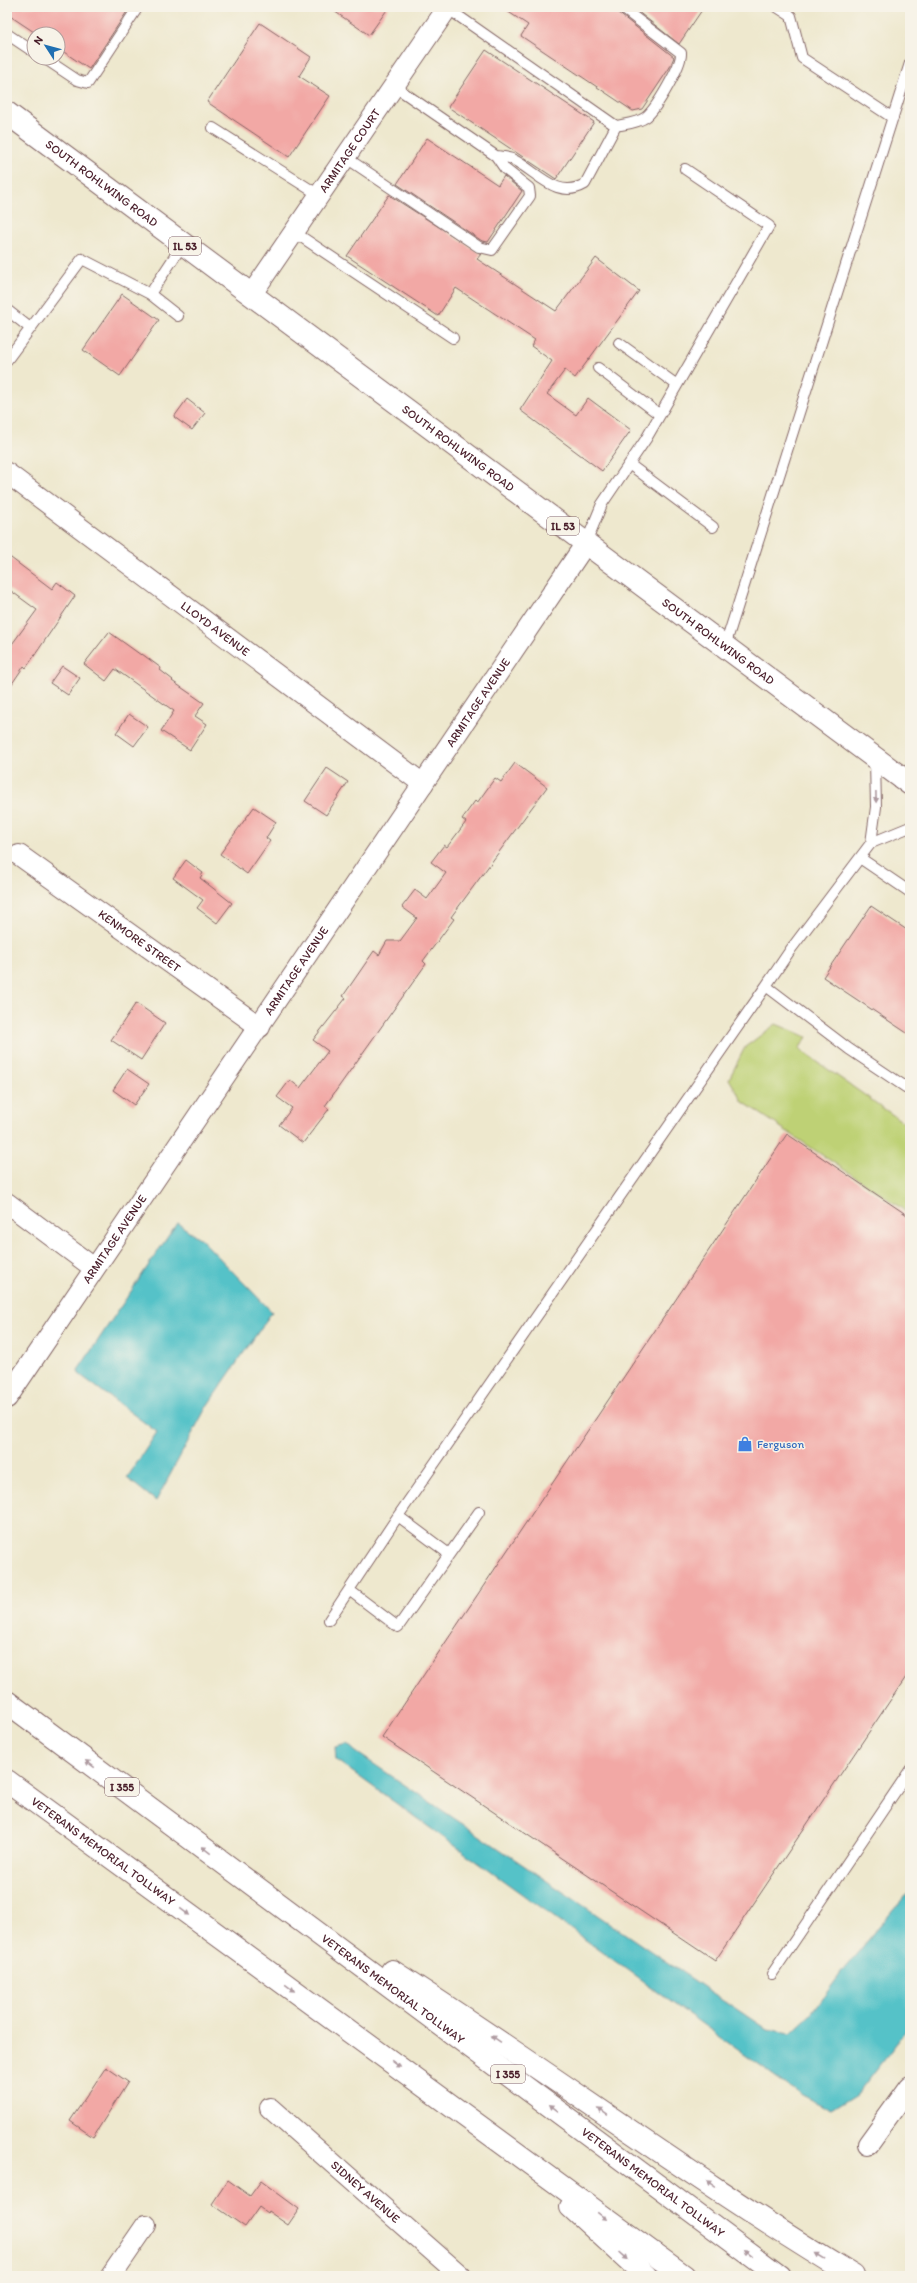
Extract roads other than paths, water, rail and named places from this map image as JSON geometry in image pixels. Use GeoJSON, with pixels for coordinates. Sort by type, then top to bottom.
{"type":"FeatureCollection","features":[{"type":"Feature","properties":{"kind":"main road","name":"SOUTH ROHLWING ROAD"},"geometry":{"type":"LineString","coordinates":[[7,113],[910,784]]}},
{"type":"Feature","properties":{"kind":"main road","name":"VETERANS MEMORIAL TOLLWAY"},"geometry":{"type":"LineString","coordinates":[[7,1702],[779,2276]]}},
{"type":"Feature","properties":{"kind":"main road","name":"VETERANS MEMORIAL TOLLWAY"},"geometry":{"type":"LineString","coordinates":[[7,1780],[150,1887],[481,2126],[684,2276]]}},
{"type":"Feature","properties":{"kind":"main road"},"geometry":{"type":"LineString","coordinates":[[237,1873],[478,2026],[792,2240],[853,2276]]}},
{"type":"Feature","properties":{"kind":"main road"},"geometry":{"type":"LineString","coordinates":[[481,2126],[646,2276]]}},
{"type":"Feature","properties":{"kind":"street","name":"ARMITAGE COURT"},"geometry":{"type":"LineString","coordinates":[[251,295],[447,8]]}},
{"type":"Feature","properties":{"kind":"street","name":"LLOYD AVENUE"},"geometry":{"type":"LineString","coordinates":[[7,473],[423,784]]}},
{"type":"Feature","properties":{"kind":"street","name":"ARMITAGE AVENUE"},"geometry":{"type":"LineString","coordinates":[[7,1398],[94,1268],[260,1027],[586,543]]}},
{"type":"Feature","properties":{"kind":"street","name":"KENMORE STREET"},"geometry":{"type":"LineString","coordinates":[[19,854],[260,1027]]}},
{"type":"Feature","properties":{"kind":"street"},"geometry":{"type":"LineString","coordinates":[[7,1203],[94,1268]]}},
{"type":"Feature","properties":{"kind":"street"},"geometry":{"type":"LineString","coordinates":[[868,2144],[910,2086]]}},
{"type":"Feature","properties":{"kind":"street","name":"SIDNEY AVENUE"},"geometry":{"type":"LineString","coordinates":[[270,2108],[461,2276]]}},
{"type":"Feature","properties":{"kind":"street"},"geometry":{"type":"LineString","coordinates":[[111,2276],[146,2226]]}},
{"type":"Feature","properties":{"kind":"lane"},"geometry":{"type":"LineString","coordinates":[[56,66],[77,80],[88,83],[138,7]]}},
{"type":"Feature","properties":{"kind":"lane"},"geometry":{"type":"LineString","coordinates":[[496,156],[511,158],[554,186],[569,190],[575,189],[584,184],[616,126],[637,121],[646,117],[678,70],[682,60],[681,53],[621,7]]}},
{"type":"Feature","properties":{"kind":"lane"},"geometry":{"type":"LineString","coordinates":[[777,7],[792,16],[802,58],[893,118]]}},
{"type":"Feature","properties":{"kind":"lane"},"geometry":{"type":"LineString","coordinates":[[447,8],[616,126]]}},
{"type":"Feature","properties":{"kind":"lane"},"geometry":{"type":"LineString","coordinates":[[7,34],[26,47]]}},
{"type":"Feature","properties":{"kind":"lane"},"geometry":{"type":"LineString","coordinates":[[725,646],[910,63]]}},
{"type":"Feature","properties":{"kind":"lane"},"geometry":{"type":"LineString","coordinates":[[345,157],[479,247],[492,250],[530,196],[529,188],[505,169],[496,156],[394,86]]}},
{"type":"Feature","properties":{"kind":"lane"},"geometry":{"type":"LineString","coordinates":[[213,128],[319,195]]}},
{"type":"Feature","properties":{"kind":"lane"},"geometry":{"type":"LineString","coordinates":[[586,543],[602,504],[660,415],[769,226],[685,169]]}},
{"type":"Feature","properties":{"kind":"lane"},"geometry":{"type":"LineString","coordinates":[[294,232],[453,338]]}},
{"type":"Feature","properties":{"kind":"lane"},"geometry":{"type":"LineString","coordinates":[[150,294],[183,244]]}},
{"type":"Feature","properties":{"kind":"lane"},"geometry":{"type":"LineString","coordinates":[[7,360],[82,259],[150,294],[178,316]]}},
{"type":"Feature","properties":{"kind":"lane"},"geometry":{"type":"LineString","coordinates":[[7,310],[30,328]]}},
{"type":"Feature","properties":{"kind":"lane"},"geometry":{"type":"LineString","coordinates":[[619,343],[677,385]]}},
{"type":"Feature","properties":{"kind":"lane"},"geometry":{"type":"LineString","coordinates":[[598,368],[660,415]]}},
{"type":"Feature","properties":{"kind":"lane"},"geometry":{"type":"LineString","coordinates":[[629,464],[713,527]]}},
{"type":"Feature","properties":{"kind":"lane"},"geometry":{"type":"LineString","coordinates":[[330,1620],[398,1516],[791,949],[871,843],[876,807],[875,758]]}},
{"type":"Feature","properties":{"kind":"lane"},"geometry":{"type":"LineString","coordinates":[[871,843],[910,827]]}},
{"type":"Feature","properties":{"kind":"lane"},"geometry":{"type":"LineString","coordinates":[[860,858],[910,892]]}},
{"type":"Feature","properties":{"kind":"lane"},"geometry":{"type":"LineString","coordinates":[[766,986],[849,1049],[910,1090]]}},
{"type":"Feature","properties":{"kind":"lane"},"geometry":{"type":"LineString","coordinates":[[349,1590],[398,1627],[479,1512]]}},
{"type":"Feature","properties":{"kind":"lane"},"geometry":{"type":"LineString","coordinates":[[398,1516],[449,1554]]}},
{"type":"Feature","properties":{"kind":"lane"},"geometry":{"type":"LineString","coordinates":[[772,1974],[910,1770]]}},
{"type":"Feature","properties":{"kind":"water"},"geometry":{"type":"Polygon","coordinates":[[[177,1223],[201,1239],[272,1312],[207,1406],[156,1501],[127,1478],[157,1432],[79,1374],[78,1370],[177,1223]]]}},
{"type":"Feature","properties":{"kind":"water"},"geometry":{"type":"Polygon","coordinates":[[[347,1744],[356,1752],[766,2029],[791,2033],[811,2014],[844,1969],[910,1890],[910,2026],[857,2094],[831,2110],[802,2096],[336,1760],[335,1747],[347,1744]]]}},
{"type":"Feature","properties":{"kind":"place","name":"Ferguson"},"geometry":{"type":"Point","coordinates":[745,1444]}}]}
